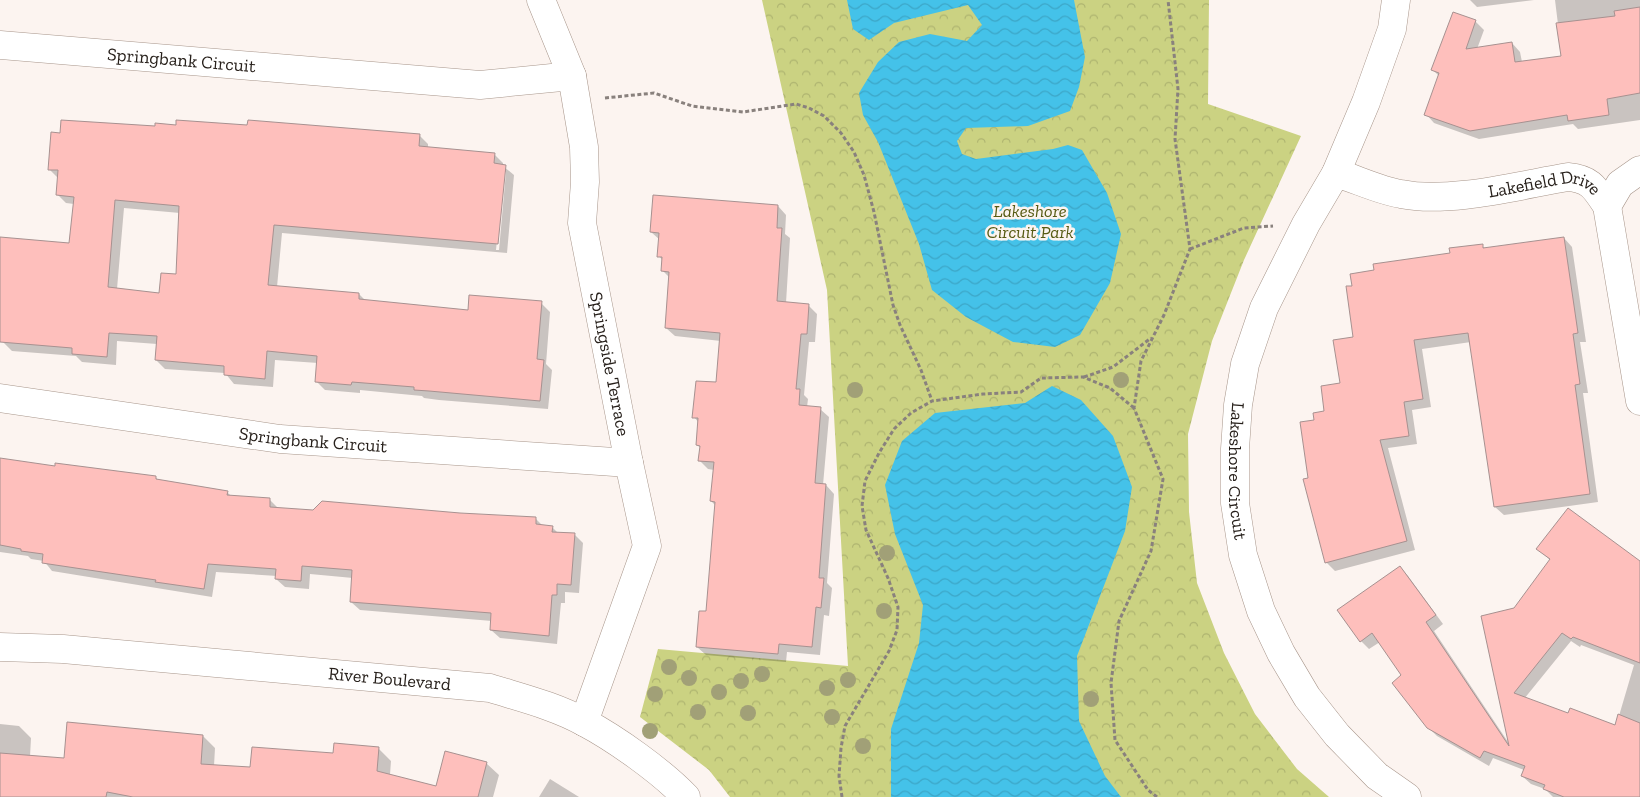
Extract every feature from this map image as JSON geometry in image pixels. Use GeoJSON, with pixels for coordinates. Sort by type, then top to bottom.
{"type":"FeatureCollection","features":[{"type":"Feature","properties":{"kind":"street","name":"Springside Terrace"},"geometry":{"type":"LineString","coordinates":[[541,0],[572,76],[584,147],[585,182],[582,224],[647,546],[584,722]]}},
{"type":"Feature","properties":{"kind":"street","name":"Lakeshore Circuit"},"geometry":{"type":"LineString","coordinates":[[1396,0],[1392,29],[1366,102],[1336,173],[1306,224],[1264,308],[1245,364],[1238,405],[1235,449],[1235,502],[1243,555],[1261,611],[1281,653],[1307,697],[1337,734],[1377,776],[1407,797]]}},
{"type":"Feature","properties":{"kind":"street","name":"Springbank Circuit"},"geometry":{"type":"LineString","coordinates":[[0,44],[480,85],[572,76]]}},
{"type":"Feature","properties":{"kind":"street"},"geometry":{"type":"LineString","coordinates":[[1607,206],[1620,184],[1640,170]]}},
{"type":"Feature","properties":{"kind":"street","name":"Lakefield Drive"},"geometry":{"type":"LineString","coordinates":[[1336,173],[1402,194],[1442,197],[1568,177],[1580,178],[1593,185],[1607,206],[1640,401]]}},
{"type":"Feature","properties":{"kind":"street","name":"Springbank Circuit"},"geometry":{"type":"LineString","coordinates":[[0,398],[280,440],[629,463]]}},
{"type":"Feature","properties":{"kind":"street","name":"River Boulevard"},"geometry":{"type":"LineString","coordinates":[[0,639],[63,649]]}},
{"type":"Feature","properties":{"kind":"street","name":"River Boulevard"},"geometry":{"type":"LineString","coordinates":[[0,647],[63,649],[490,688],[535,702],[584,722],[633,753],[686,797]]}},
{"type":"Feature","properties":{"kind":"path"},"geometry":{"type":"LineString","coordinates":[[1134,408],[1141,361],[1164,316],[1190,249],[1175,139],[1178,89],[1168,0]]}},
{"type":"Feature","properties":{"kind":"path"},"geometry":{"type":"LineString","coordinates":[[577,103],[616,96],[654,93],[692,106],[743,112],[796,104],[824,116],[841,133],[854,152],[864,175],[900,325],[921,370],[932,401]]}},
{"type":"Feature","properties":{"kind":"path"},"geometry":{"type":"LineString","coordinates":[[1190,249],[1244,228],[1306,224]]}},
{"type":"Feature","properties":{"kind":"path"},"geometry":{"type":"LineString","coordinates":[[842,797],[839,776],[841,748],[846,726],[889,651],[897,630],[898,607],[888,578],[866,530],[862,506],[865,481],[894,429],[912,413],[932,401],[983,394],[1020,392],[1041,378],[1083,377],[1113,367],[1152,338]]}},
{"type":"Feature","properties":{"kind":"path"},"geometry":{"type":"LineString","coordinates":[[1083,377],[1110,388],[1134,408],[1163,479],[1151,551],[1119,621],[1111,683],[1115,740],[1148,790],[1157,797]]}},
{"type":"Feature","properties":{"kind":"green space","name":"Lakeshore Circuit Park"},"geometry":{"type":"Polygon","coordinates":[[[762,0],[1209,0],[1208,104],[1301,136],[1244,260],[1212,341],[1188,434],[1189,512],[1197,583],[1224,653],[1255,714],[1297,769],[1329,797],[730,797],[709,770],[640,717],[658,649],[848,666],[827,290],[762,0]]]}},
{"type":"Feature","properties":{"kind":"water"},"geometry":{"type":"Polygon","coordinates":[[[847,0],[1074,0],[1085,57],[1079,87],[1070,111],[1028,126],[966,128],[957,141],[962,154],[976,159],[1053,149],[1068,145],[1082,150],[1107,193],[1121,234],[1110,283],[1080,335],[1055,347],[1013,342],[966,317],[932,290],[919,244],[878,142],[863,115],[859,93],[878,62],[899,42],[930,34],[967,41],[982,25],[968,5],[894,23],[869,40],[853,29],[847,0]]]}},
{"type":"Feature","properties":{"kind":"water"},"geometry":{"type":"Polygon","coordinates":[[[1052,386],[1081,400],[1113,436],[1132,487],[1125,531],[1077,656],[1079,721],[1105,776],[1121,797],[891,797],[891,729],[919,643],[923,605],[895,534],[885,485],[902,441],[935,413],[1025,403],[1052,386]]]}},
{"type":"Feature","properties":{"kind":"building"},"geometry":{"type":"Polygon","coordinates":[[[1640,7],[1640,93],[1607,99],[1609,115],[1568,121],[1567,115],[1470,131],[1424,115],[1439,73],[1431,70],[1453,12],[1476,20],[1466,49],[1512,42],[1515,62],[1561,56],[1556,23],[1615,16],[1614,11],[1640,7]]]}},
{"type":"Feature","properties":{"kind":"building"},"geometry":{"type":"Polygon","coordinates":[[[61,120],[155,126],[155,123],[176,125],[176,120],[247,125],[248,120],[420,134],[419,146],[495,153],[494,163],[506,165],[498,244],[274,225],[268,285],[359,293],[359,299],[468,310],[469,295],[542,301],[537,359],[544,360],[540,401],[414,390],[414,387],[352,382],[351,385],[315,382],[317,356],[267,351],[265,379],[224,375],[224,366],[155,360],[157,336],[109,333],[107,357],[72,354],[72,348],[0,342],[0,237],[69,243],[74,197],[56,195],[58,170],[48,170],[51,132],[60,133],[61,120]],[[115,200],[108,287],[159,293],[161,273],[176,274],[179,206],[115,200]]]}},
{"type":"Feature","properties":{"kind":"building"},"geometry":{"type":"Polygon","coordinates":[[[653,195],[778,205],[777,228],[782,228],[777,301],[809,304],[807,334],[801,334],[796,389],[800,389],[799,405],[821,407],[815,483],[826,484],[819,578],[824,578],[821,608],[816,607],[812,647],[779,644],[778,654],[696,647],[699,611],[706,611],[715,502],[710,501],[714,462],[698,461],[700,446],[696,445],[698,418],[692,418],[696,381],[716,382],[720,333],[665,328],[669,272],[661,271],[662,257],[657,257],[659,233],[650,232],[653,195]]]}},
{"type":"Feature","properties":{"kind":"building"},"geometry":{"type":"Polygon","coordinates":[[[1564,237],[1578,333],[1573,334],[1580,384],[1575,385],[1590,494],[1494,507],[1468,333],[1414,340],[1423,399],[1404,402],[1409,436],[1380,440],[1407,541],[1325,563],[1303,479],[1308,478],[1300,422],[1314,420],[1313,413],[1324,411],[1321,386],[1340,383],[1333,340],[1353,337],[1346,286],[1352,286],[1350,274],[1374,270],[1373,264],[1450,253],[1449,248],[1483,244],[1483,248],[1564,237]]]}},
{"type":"Feature","properties":{"kind":"building"},"geometry":{"type":"Polygon","coordinates":[[[0,458],[55,466],[55,463],[156,476],[156,479],[228,491],[227,495],[270,498],[270,507],[313,510],[322,501],[460,513],[536,517],[536,524],[553,526],[552,532],[575,533],[571,585],[557,584],[557,595],[552,595],[549,636],[490,630],[491,613],[350,602],[352,570],[302,566],[301,581],[275,579],[276,569],[208,564],[204,589],[42,563],[43,554],[21,551],[21,549],[0,545],[0,458]]]}},
{"type":"Feature","properties":{"kind":"building"},"geometry":{"type":"Polygon","coordinates":[[[1568,508],[1640,561],[1640,663],[1573,637],[1571,639],[1562,633],[1514,693],[1568,713],[1570,708],[1615,725],[1618,714],[1640,723],[1640,797],[1564,797],[1543,789],[1545,785],[1521,776],[1525,766],[1484,751],[1480,758],[1427,728],[1392,683],[1401,675],[1372,633],[1360,642],[1337,610],[1400,566],[1436,615],[1426,622],[1509,746],[1481,616],[1514,608],[1550,559],[1536,549],[1568,508]]]}},
{"type":"Feature","properties":{"kind":"building"},"geometry":{"type":"Polygon","coordinates":[[[67,722],[203,735],[201,764],[250,767],[252,747],[333,753],[334,743],[379,747],[377,771],[436,786],[445,751],[487,762],[478,797],[133,797],[107,792],[106,797],[0,797],[0,753],[64,758],[67,722]]]}}]}
